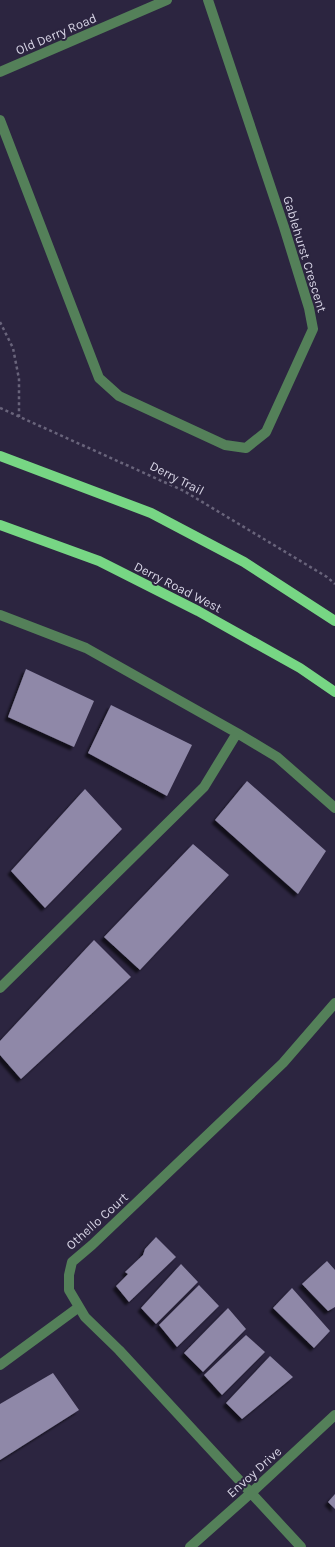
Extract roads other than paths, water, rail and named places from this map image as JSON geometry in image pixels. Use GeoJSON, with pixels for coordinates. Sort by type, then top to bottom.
{"type":"FeatureCollection","features":[{"type":"Feature","properties":{"kind":"main road"},"geometry":{"type":"LineString","coordinates":[[0,456],[151,513],[244,562],[335,621]]}},
{"type":"Feature","properties":{"kind":"main road","name":"Derry Road West"},"geometry":{"type":"LineString","coordinates":[[0,526],[106,565],[198,611],[300,668],[335,692]]}},
{"type":"Feature","properties":{"kind":"street","name":"Old Derry Road"},"geometry":{"type":"LineString","coordinates":[[0,72],[167,0]]}},
{"type":"Feature","properties":{"kind":"street","name":"Gablehurst Crescent"},"geometry":{"type":"LineString","coordinates":[[0,120],[99,378],[119,396],[225,445],[246,448],[266,432],[313,329],[309,308],[284,227],[208,0]]}},
{"type":"Feature","properties":{"kind":"street"},"geometry":{"type":"LineString","coordinates":[[0,615],[86,648],[237,733],[277,757],[335,808]]}},
{"type":"Feature","properties":{"kind":"street"},"geometry":{"type":"LineString","coordinates":[[0,988],[204,787],[237,733]]}},
{"type":"Feature","properties":{"kind":"street","name":"Othello Court"},"geometry":{"type":"LineString","coordinates":[[302,1547],[119,1350],[85,1317],[69,1290],[69,1275],[72,1262],[92,1246],[283,1063],[335,1003]]}},
{"type":"Feature","properties":{"kind":"street"},"geometry":{"type":"LineString","coordinates":[[0,1365],[79,1307]]}},
{"type":"Feature","properties":{"kind":"street","name":"Envoy Drive"},"geometry":{"type":"LineString","coordinates":[[190,1547],[335,1415]]}}]}
